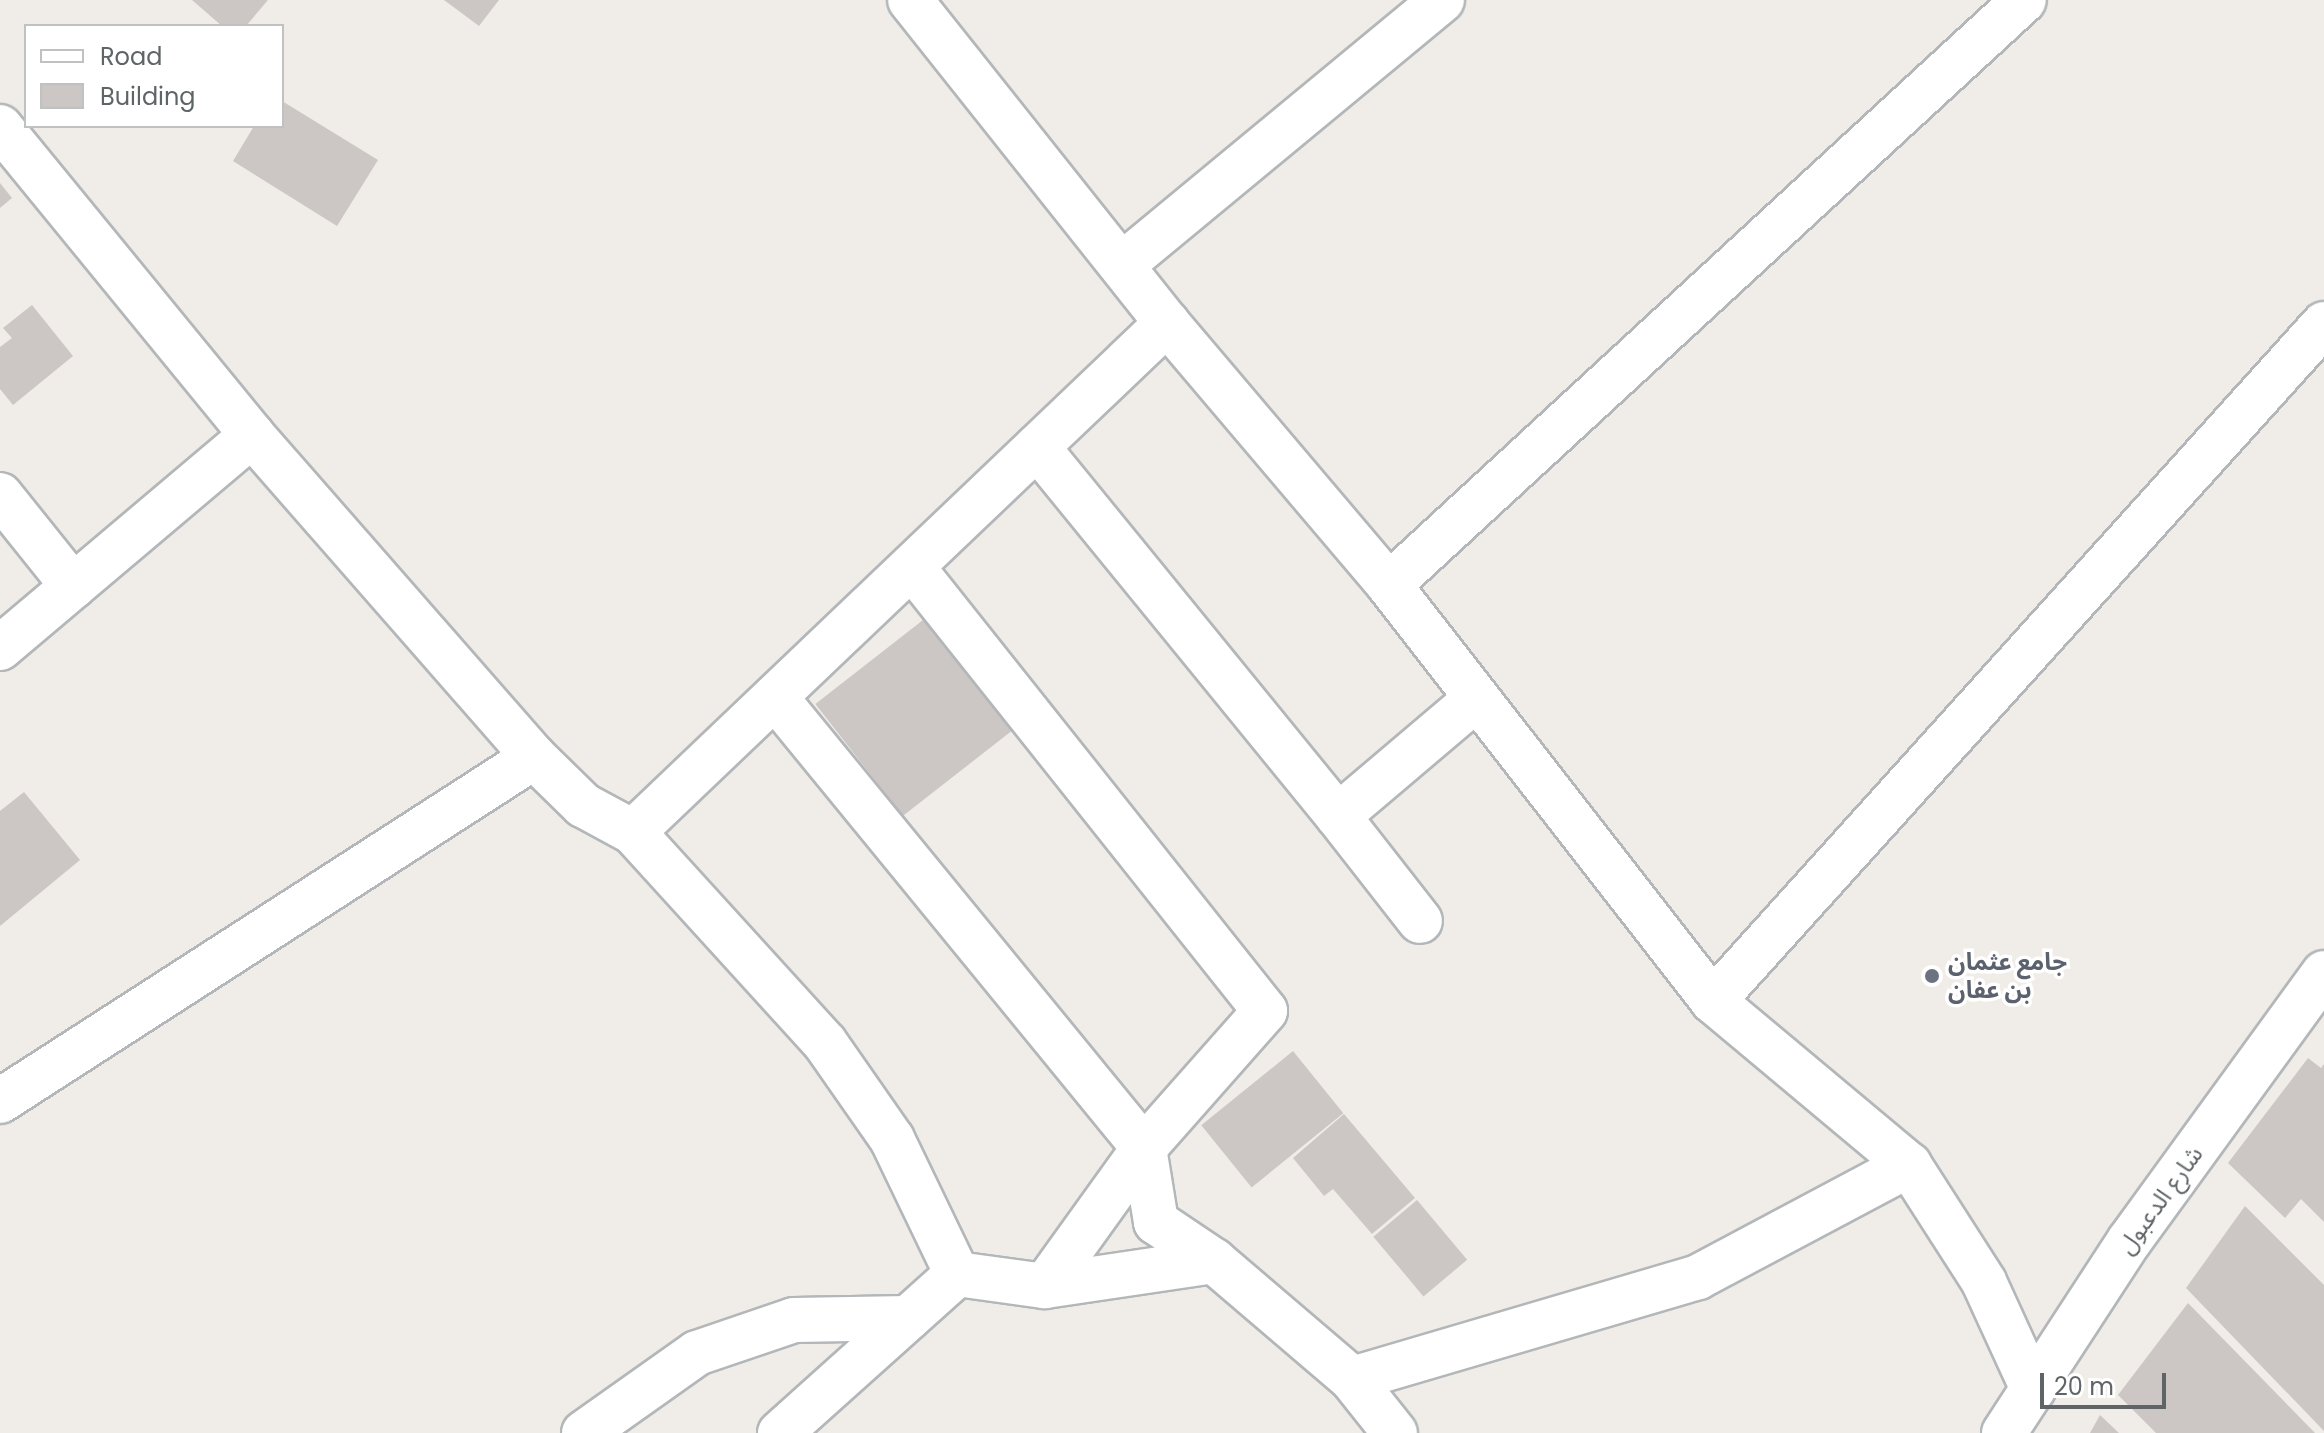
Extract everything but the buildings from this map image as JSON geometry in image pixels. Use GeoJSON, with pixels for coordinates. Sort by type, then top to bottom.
{"type":"FeatureCollection","features":[{"type":"Feature","properties":{"kind":"street"},"geometry":{"type":"LineString","coordinates":[[910,0],[1167,323],[1389,585],[1713,1001],[1909,1165],[1984,1282],[2033,1389]]}},
{"type":"Feature","properties":{"kind":"street"},"geometry":{"type":"LineString","coordinates":[[1123,264],[1442,0]]}},
{"type":"Feature","properties":{"kind":"street"},"geometry":{"type":"LineString","coordinates":[[1389,585],[2024,0]]}},
{"type":"Feature","properties":{"kind":"street"},"geometry":{"type":"LineString","coordinates":[[0,127],[252,435],[534,757],[583,805],[633,832],[825,1043],[892,1139],[957,1274]]}},
{"type":"Feature","properties":{"kind":"street"},"geometry":{"type":"LineString","coordinates":[[633,832],[1167,323]]}},
{"type":"Feature","properties":{"kind":"street"},"geometry":{"type":"LineString","coordinates":[[1713,1001],[2324,324]]}},
{"type":"Feature","properties":{"kind":"street"},"geometry":{"type":"LineString","coordinates":[[0,648],[252,435]]}},
{"type":"Feature","properties":{"kind":"street"},"geometry":{"type":"LineString","coordinates":[[1037,447],[1420,921]]}},
{"type":"Feature","properties":{"kind":"street"},"geometry":{"type":"LineString","coordinates":[[0,495],[73,586]]}},
{"type":"Feature","properties":{"kind":"street"},"geometry":{"type":"LineString","coordinates":[[912,567],[1265,1011],[1144,1148],[1045,1286]]}},
{"type":"Feature","properties":{"kind":"street"},"geometry":{"type":"LineString","coordinates":[[775,697],[1144,1148],[1156,1222],[1214,1261],[1352,1379],[1395,1433]]}},
{"type":"Feature","properties":{"kind":"street"},"geometry":{"type":"LineString","coordinates":[[1338,816],[1477,698]]}},
{"type":"Feature","properties":{"kind":"street"},"geometry":{"type":"LineString","coordinates":[[1,1099],[534,757]]}},
{"type":"Feature","properties":{"kind":"street","name":"شارع الدعبول"},"geometry":{"type":"LineString","coordinates":[[2004,1433],[2130,1240],[2324,973]]}},
{"type":"Feature","properties":{"kind":"street"},"geometry":{"type":"LineString","coordinates":[[1352,1379],[1698,1277],[1909,1165]]}},
{"type":"Feature","properties":{"kind":"street"},"geometry":{"type":"LineString","coordinates":[[780,1433],[957,1274],[1045,1286],[1214,1261]]}},
{"type":"Feature","properties":{"kind":"street"},"geometry":{"type":"LineString","coordinates":[[584,1433],[697,1353],[794,1320],[908,1318]]}},
{"type":"Feature","properties":{"kind":"place","name":"جامع عثمان بن عفان"},"geometry":{"type":"Point","coordinates":[1932,976]}}]}
